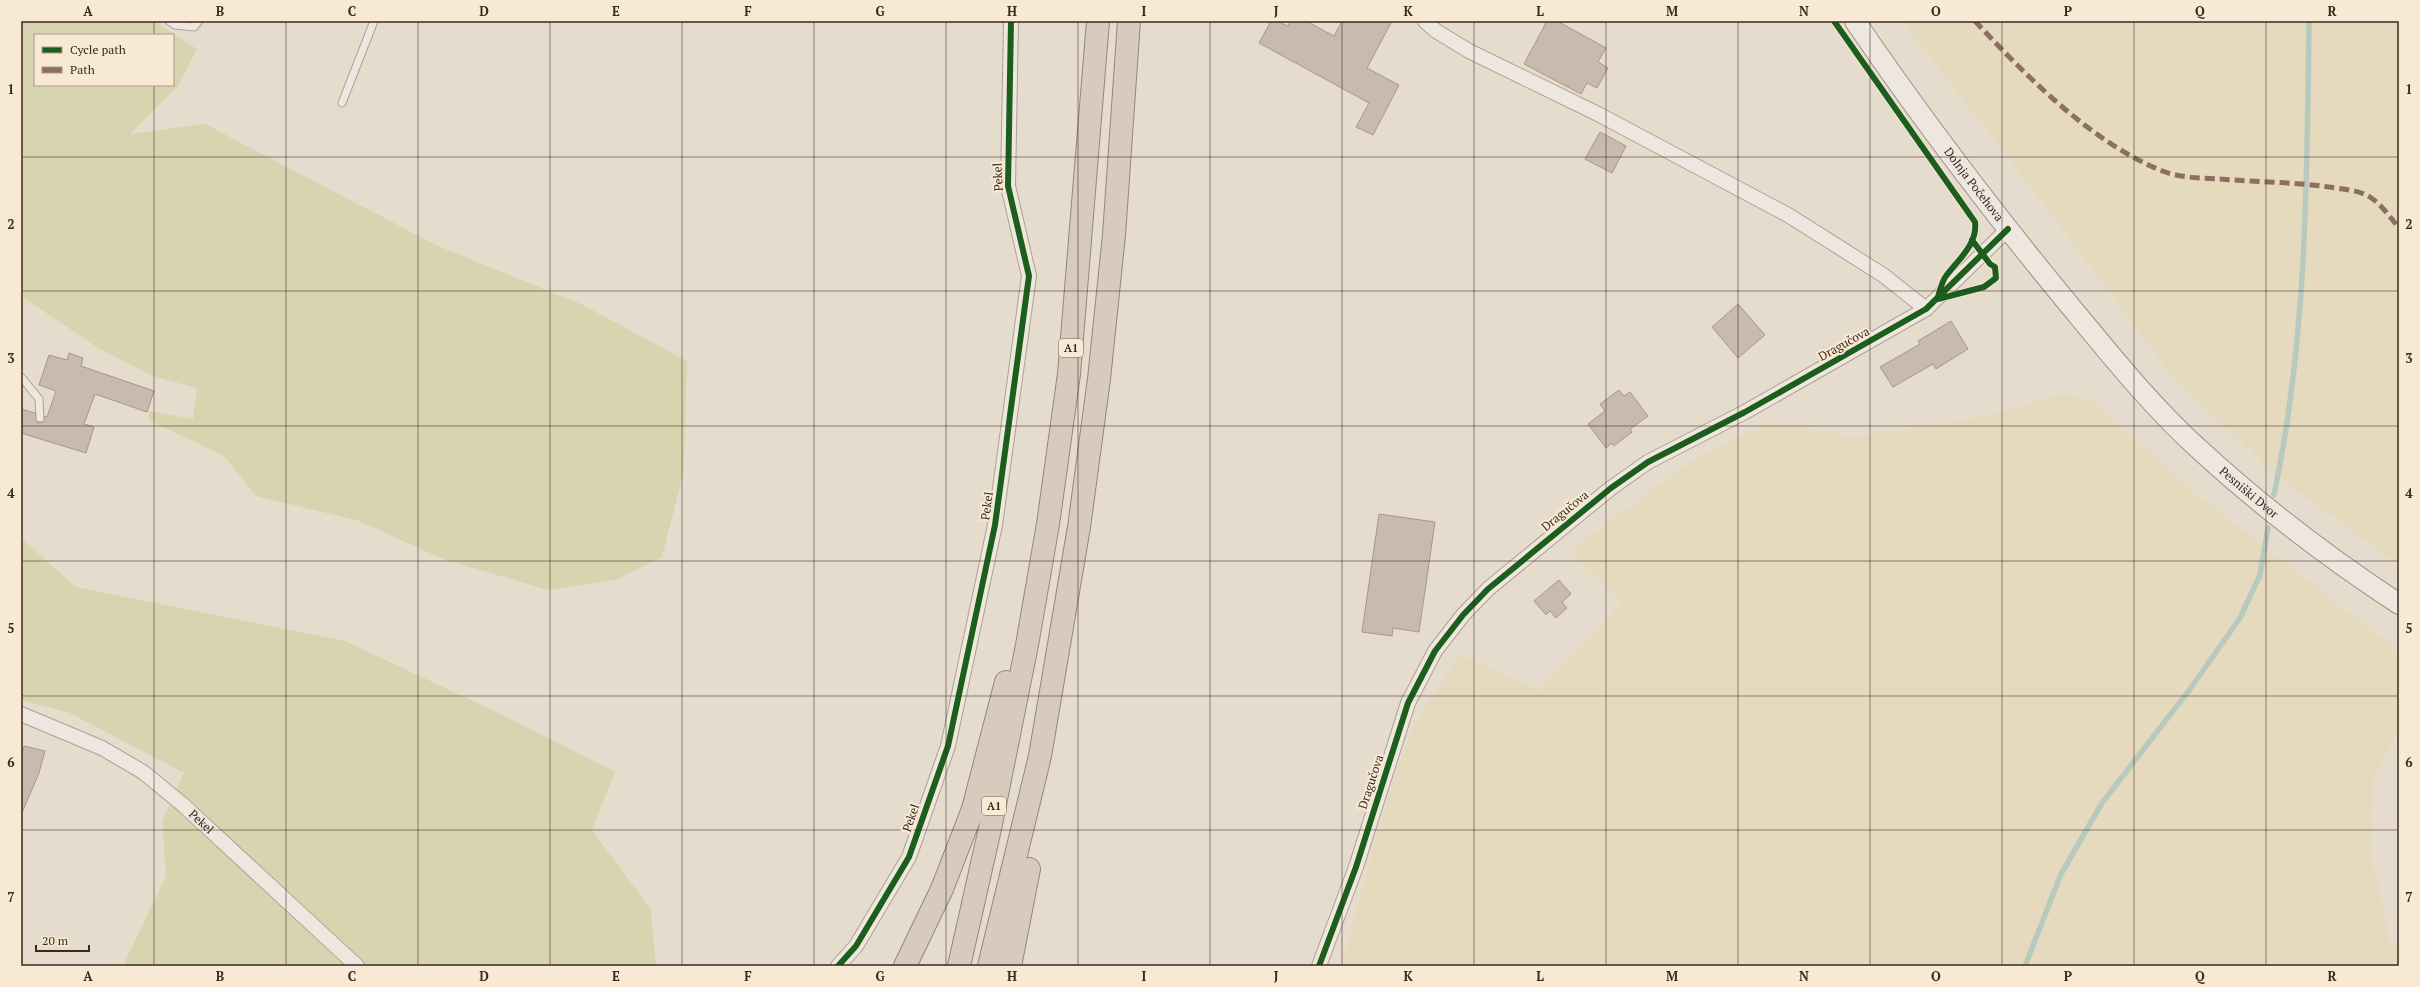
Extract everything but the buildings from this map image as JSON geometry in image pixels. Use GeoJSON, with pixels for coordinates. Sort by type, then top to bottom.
{"type":"FeatureCollection","features":[{"type":"Feature","properties":{"kind":"highway","name":"A1"},"geometry":{"type":"LineString","coordinates":[[959,966],[991,824],[1027,645],[1048,524],[1069,374],[1098,21]]}},
{"type":"Feature","properties":{"kind":"highway"},"geometry":{"type":"LineString","coordinates":[[989,966],[1040,756],[1079,527],[1099,379],[1114,235],[1129,21]]}},
{"type":"Feature","properties":{"kind":"highway"},"geometry":{"type":"LineString","coordinates":[[905,966],[942,889],[970,816],[1006,679],[1027,645]]}},
{"type":"Feature","properties":{"kind":"highway"},"geometry":{"type":"LineString","coordinates":[[1010,966],[1019,913],[1046,791],[1040,756]]}},
{"type":"Feature","properties":{"kind":"main road","name":"Dolnja Počehova"},"geometry":{"type":"LineString","coordinates":[[1855,21],[1930,129],[2008,229],[2115,361]]}},
{"type":"Feature","properties":{"kind":"main road","name":"Pesniški Dvor"},"geometry":{"type":"LineString","coordinates":[[2115,361],[2200,451],[2273,514],[2361,579],[2399,604]]}},
{"type":"Feature","properties":{"kind":"street","name":"Pekel"},"geometry":{"type":"LineString","coordinates":[[838,966],[856,946],[909,857],[948,746],[995,525],[1029,276],[1008,186],[1011,21]]}},
{"type":"Feature","properties":{"kind":"street"},"geometry":{"type":"LineString","coordinates":[[1425,21],[1436,31],[1469,51],[1598,114],[1788,215],[1883,275],[1926,309]]}},
{"type":"Feature","properties":{"kind":"street","name":"Dragučova"},"geometry":{"type":"LineString","coordinates":[[1319,966],[1356,866],[1408,704],[1435,651],[1463,615],[1488,589],[1610,488],[1648,462],[1745,412],[1926,309],[2008,229]]}},
{"type":"Feature","properties":{"kind":"street","name":"Pekel"},"geometry":{"type":"LineString","coordinates":[[21,714],[102,748],[143,772],[182,804],[357,966]]}},
{"type":"Feature","properties":{"kind":"lane"},"geometry":{"type":"LineString","coordinates":[[169,21],[175,25],[194,27],[199,21]]}},
{"type":"Feature","properties":{"kind":"lane"},"geometry":{"type":"LineString","coordinates":[[342,103],[374,21]]}},
{"type":"Feature","properties":{"kind":"lane"},"geometry":{"type":"LineString","coordinates":[[21,377],[38,399],[40,418]]}},
{"type":"Feature","properties":{"kind":"shaded area"},"geometry":{"type":"Polygon","coordinates":[[[21,21],[154,21],[174,34],[34,34],[34,86],[174,86],[174,34],[197,49],[178,86],[130,134],[205,124],[436,245],[583,305],[687,361],[684,470],[662,557],[615,580],[548,590],[443,559],[359,521],[256,496],[224,456],[148,420],[150,411],[193,419],[197,388],[155,377],[98,348],[21,296],[21,21]]]}},
{"type":"Feature","properties":{"kind":"shaded area"},"geometry":{"type":"Polygon","coordinates":[[[1902,21],[2399,21],[2399,565],[2275,475],[2170,373],[2033,190],[1902,21]]]}},
{"type":"Feature","properties":{"kind":"shaded area"},"geometry":{"type":"Polygon","coordinates":[[[2064,394],[2091,400],[2204,500],[2390,644],[2399,657],[2399,730],[2373,780],[2372,858],[2391,944],[2399,947],[2399,966],[1341,966],[1391,785],[1415,723],[1459,655],[1538,689],[1622,603],[1569,552],[1696,458],[1770,422],[1853,437],[1977,418],[2064,394]]]}},
{"type":"Feature","properties":{"kind":"shaded area"},"geometry":{"type":"Polygon","coordinates":[[[21,538],[76,587],[345,641],[507,717],[615,772],[592,830],[651,909],[656,966],[123,966],[166,876],[162,821],[184,773],[70,713],[21,700],[21,538]]]}},
{"type":"Feature","properties":{"kind":"waterway"},"geometry":{"type":"LineString","coordinates":[[2274,495],[2285,436],[2299,318],[2306,199],[2309,21]]}},
{"type":"Feature","properties":{"kind":"waterway"},"geometry":{"type":"LineString","coordinates":[[2025,966],[2061,874],[2102,803],[2190,689],[2240,618],[2260,575],[2268,528]]}},
{"type":"Feature","properties":{"kind":"marked path"},"geometry":{"type":"LineString","coordinates":[[1975,21],[2015,63],[2060,105],[2084,125],[2134,158],[2167,173],[2182,176],[2302,184],[2356,191],[2374,200],[2386,211],[2399,228]]}},
{"type":"Feature","properties":{"kind":"cycle path"},"geometry":{"type":"LineString","coordinates":[[838,966],[856,946],[909,857],[948,746],[995,525],[1029,276],[1008,186],[1011,21]]}},
{"type":"Feature","properties":{"kind":"cycle path"},"geometry":{"type":"LineString","coordinates":[[1834,21],[1975,222],[1975,230],[1970,245],[1945,278],[1938,297]]}},
{"type":"Feature","properties":{"kind":"cycle path"},"geometry":{"type":"LineString","coordinates":[[1319,966],[1356,867],[1408,703],[1435,651],[1463,615],[1488,589],[1611,488],[1648,462],[1745,412],[1926,309],[2008,229]]}},
{"type":"Feature","properties":{"kind":"cycle path"},"geometry":{"type":"LineString","coordinates":[[1938,299],[1984,287],[1996,278],[1995,267],[1990,264],[1972,240]]}}]}
